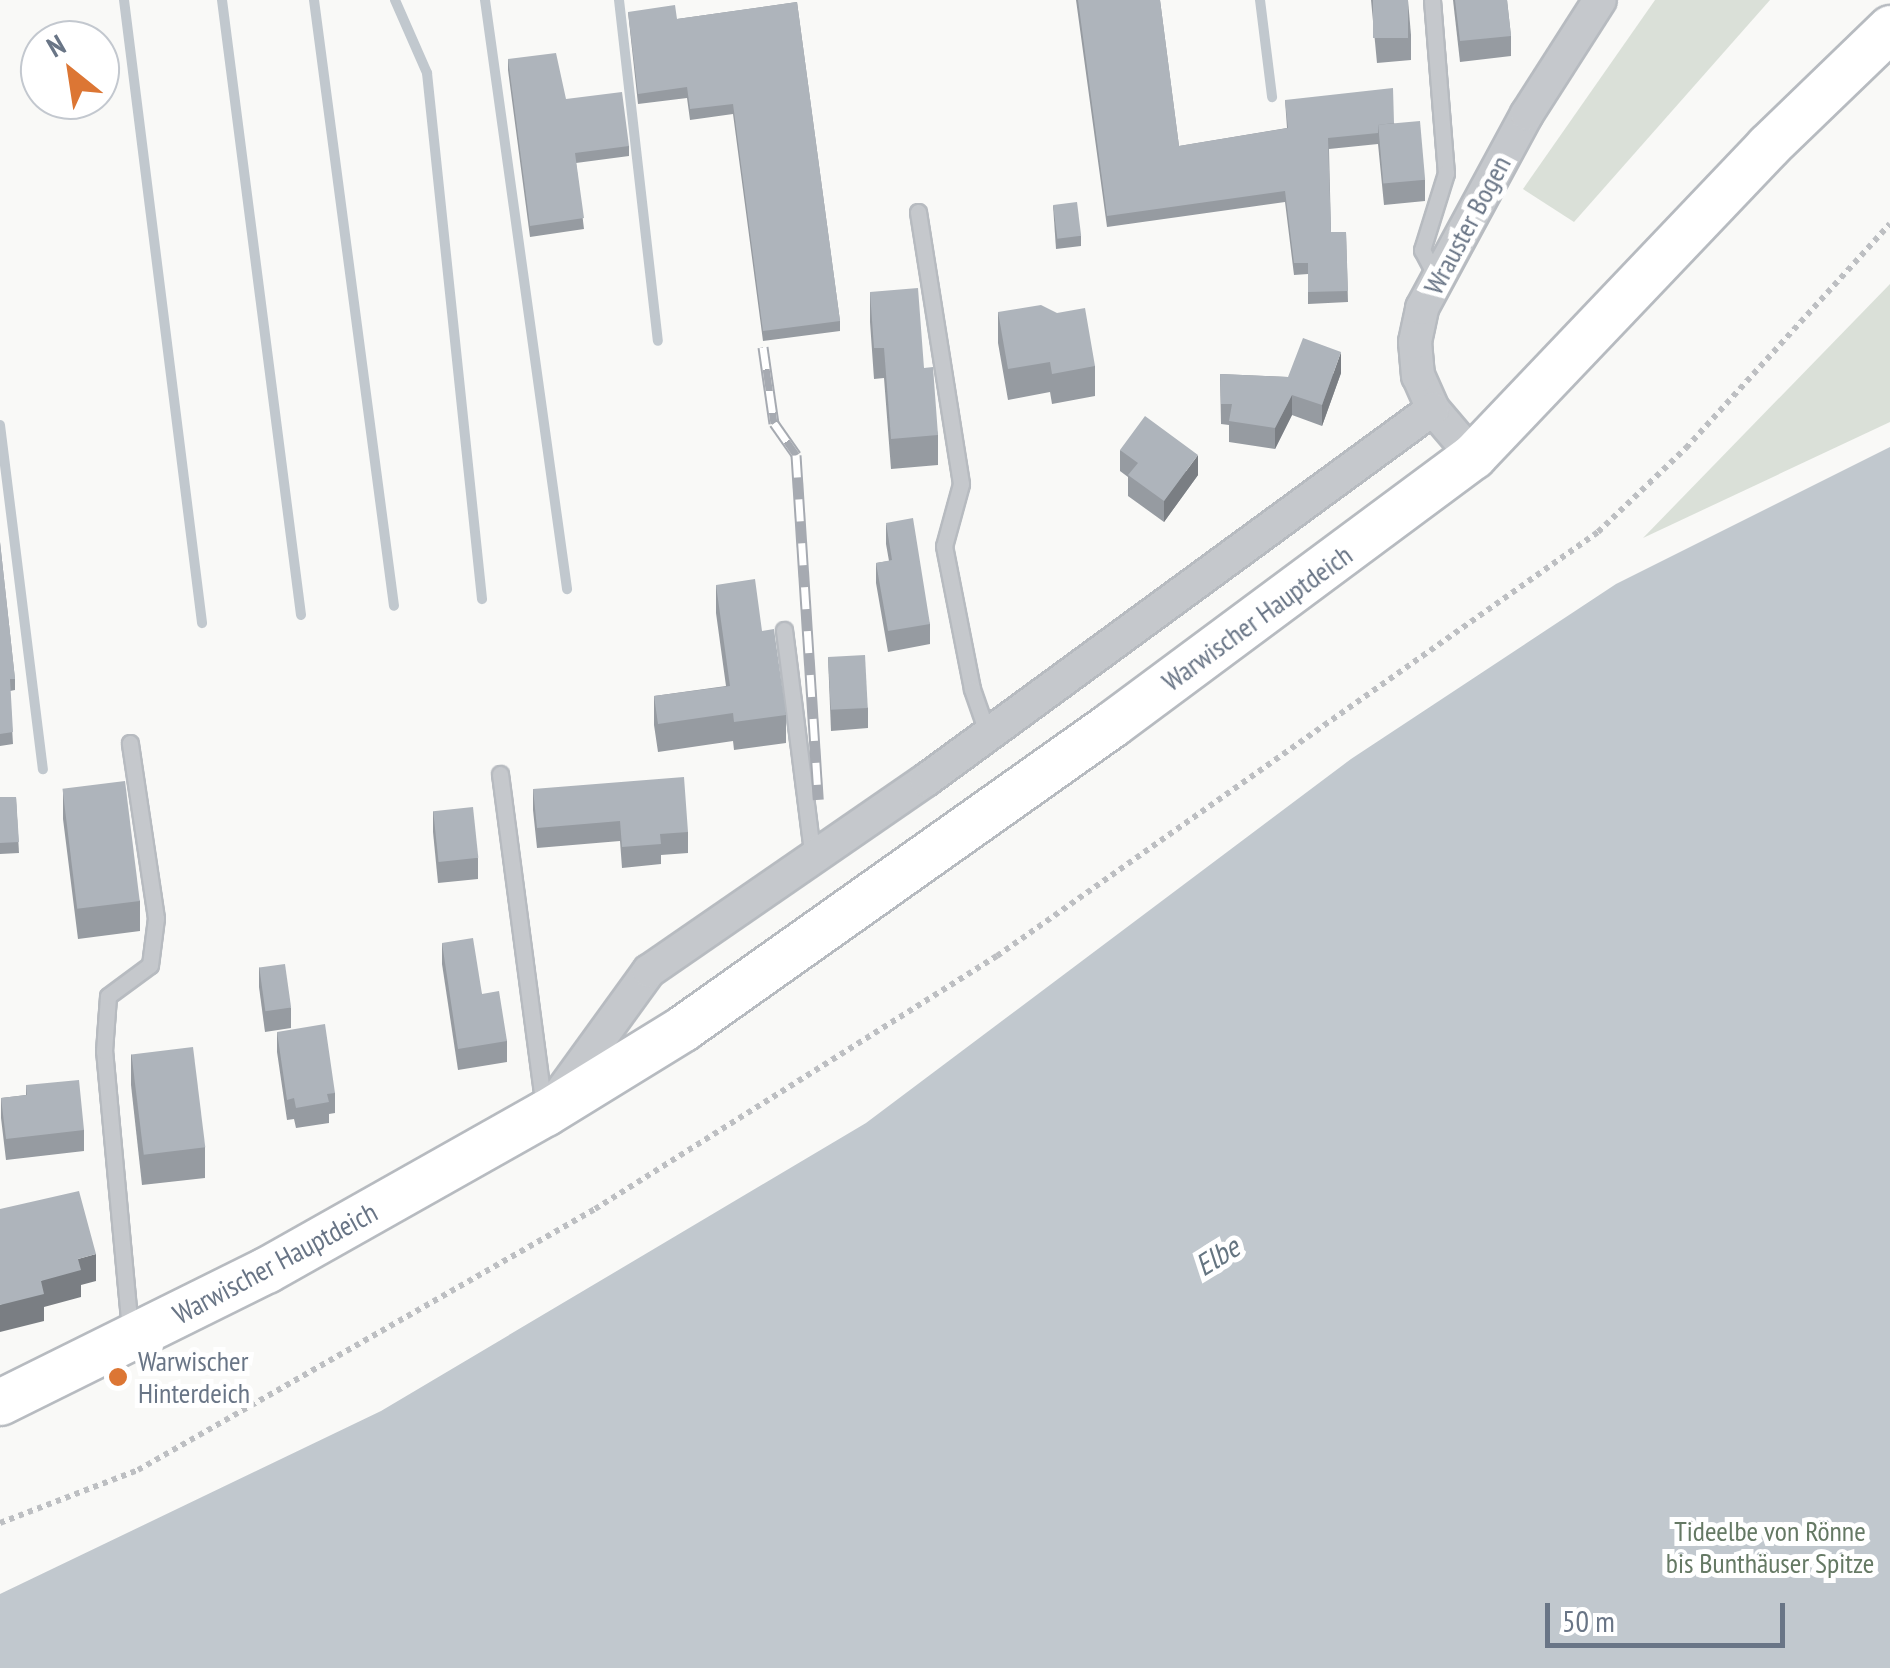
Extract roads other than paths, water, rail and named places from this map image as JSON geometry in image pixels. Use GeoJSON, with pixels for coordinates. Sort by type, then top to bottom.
{"type":"FeatureCollection","features":[{"type":"Feature","properties":{"kind":"street","name":"Wrauster Bogen"},"geometry":{"type":"LineString","coordinates":[[1473,456],[1433,409],[1418,376],[1415,342],[1437,278],[1527,114],[1600,0]]}},
{"type":"Feature","properties":{"kind":"street","name":"Warwischer Hauptdeich"},"geometry":{"type":"LineString","coordinates":[[0,1402],[130,1338],[545,1113],[682,1028],[965,831],[1473,456],[1768,146],[1890,28]]}},
{"type":"Feature","properties":{"kind":"street","name":"Warwischer Hauptdeich"},"geometry":{"type":"LineString","coordinates":[[545,1113],[649,971],[988,735],[1433,409]]}},
{"type":"Feature","properties":{"kind":"lane"},"geometry":{"type":"LineString","coordinates":[[1432,0],[1446,173],[1422,250],[1437,278]]}},
{"type":"Feature","properties":{"kind":"lane"},"geometry":{"type":"LineString","coordinates":[[918,212],[960,484],[944,546],[972,689],[988,735]]}},
{"type":"Feature","properties":{"kind":"lane"},"geometry":{"type":"LineString","coordinates":[[784,630],[813,859]]}},
{"type":"Feature","properties":{"kind":"lane"},"geometry":{"type":"LineString","coordinates":[[130,743],[156,918],[150,965],[108,996],[104,1051],[130,1338]]}},
{"type":"Feature","properties":{"kind":"lane"},"geometry":{"type":"LineString","coordinates":[[500,774],[545,1113]]}},
{"type":"Feature","properties":{"kind":"water","name":"Elbe"},"geometry":{"type":"Polygon","coordinates":[[[1890,447],[1890,1668],[0,1668],[0,1594],[381,1411],[866,1123],[1351,759],[1616,584],[1890,447]]]}},
{"type":"Feature","properties":{"kind":"waterway"},"geometry":{"type":"LineString","coordinates":[[124,0],[202,623]]}},
{"type":"Feature","properties":{"kind":"waterway"},"geometry":{"type":"LineString","coordinates":[[222,0],[301,615]]}},
{"type":"Feature","properties":{"kind":"waterway"},"geometry":{"type":"LineString","coordinates":[[314,0],[394,606]]}},
{"type":"Feature","properties":{"kind":"waterway"},"geometry":{"type":"LineString","coordinates":[[395,0],[427,73],[482,599]]}},
{"type":"Feature","properties":{"kind":"waterway"},"geometry":{"type":"LineString","coordinates":[[485,0],[567,589]]}},
{"type":"Feature","properties":{"kind":"waterway"},"geometry":{"type":"LineString","coordinates":[[619,0],[658,341]]}},
{"type":"Feature","properties":{"kind":"waterway"},"geometry":{"type":"LineString","coordinates":[[1260,0],[1272,97]]}},
{"type":"Feature","properties":{"kind":"waterway"},"geometry":{"type":"LineString","coordinates":[[0,425],[43,769]]}},
{"type":"Feature","properties":{"kind":"railway"},"geometry":{"type":"LineString","coordinates":[[763,347],[774,423],[796,455],[818,799]]}},
{"type":"Feature","properties":{"kind":"place","name":"Warwischer Hinterdeich"},"geometry":{"type":"Point","coordinates":[118,1377]}},
{"type":"Feature","properties":{"kind":"park label","name":"Tideelbe von Rönne bis Bunthäuser Spitze"},"geometry":{"type":"Point","coordinates":[1770,1547]}}]}
